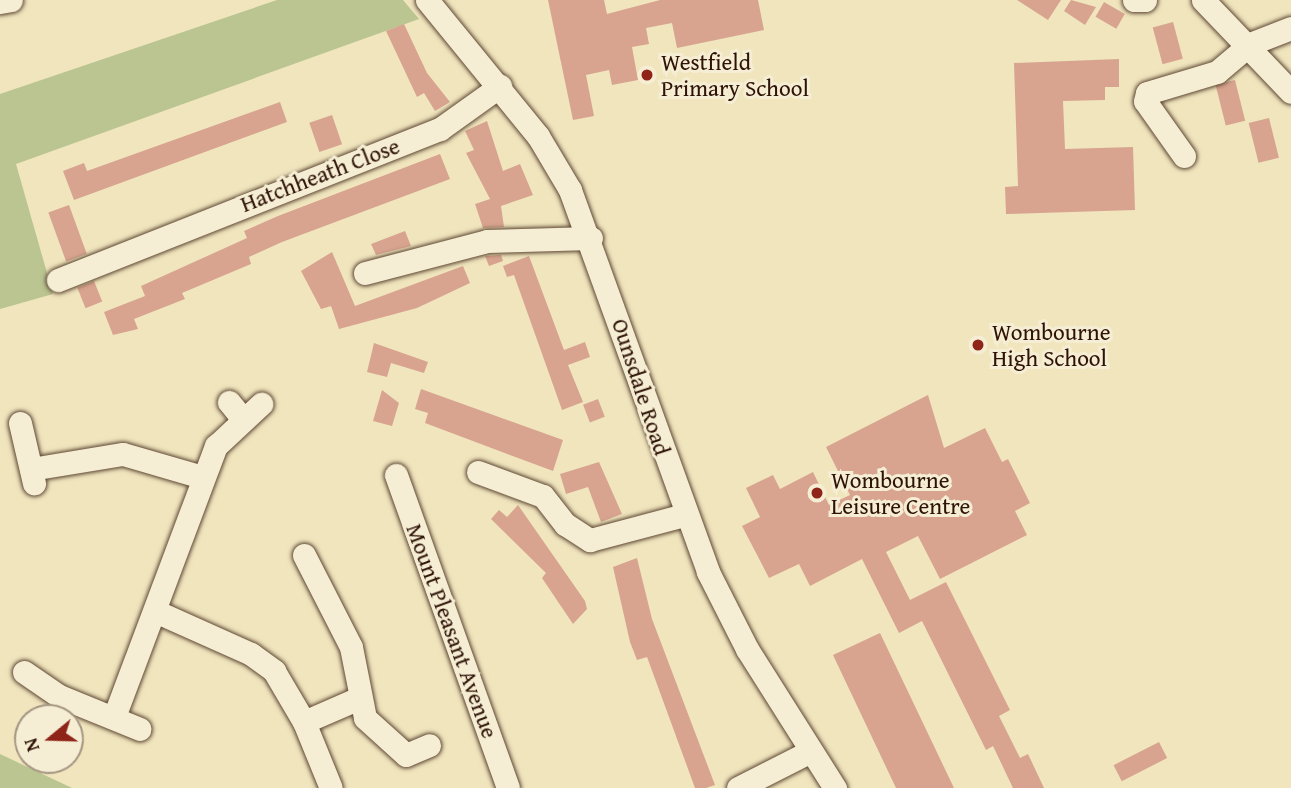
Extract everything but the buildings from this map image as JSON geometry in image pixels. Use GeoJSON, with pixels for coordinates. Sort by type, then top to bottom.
{"type":"FeatureCollection","features":[{"type":"Feature","properties":{"kind":"street"},"geometry":{"type":"LineString","coordinates":[[0,2],[11,0]]}},
{"type":"Feature","properties":{"kind":"street"},"geometry":{"type":"LineString","coordinates":[[1134,0],[1145,0]]}},
{"type":"Feature","properties":{"kind":"street"},"geometry":{"type":"LineString","coordinates":[[1203,0],[1250,44],[1291,92]]}},
{"type":"Feature","properties":{"kind":"street","name":"Ounsdale Road"},"geometry":{"type":"LineString","coordinates":[[431,5],[500,86],[557,165],[591,238],[684,515],[747,649],[809,752],[835,788]]}},
{"type":"Feature","properties":{"kind":"street"},"geometry":{"type":"LineString","coordinates":[[1184,156],[1145,101],[1147,93],[1217,72],[1250,44],[1291,28]]}},
{"type":"Feature","properties":{"kind":"street","name":"Hatchheath Close"},"geometry":{"type":"LineString","coordinates":[[58,280],[134,257],[440,129],[500,86]]}},
{"type":"Feature","properties":{"kind":"street"},"geometry":{"type":"LineString","coordinates":[[359,272],[487,241],[591,238]]}},
{"type":"Feature","properties":{"kind":"street"},"geometry":{"type":"LineString","coordinates":[[114,717],[202,477],[216,446],[236,410],[261,404]]}},
{"type":"Feature","properties":{"kind":"street"},"geometry":{"type":"LineString","coordinates":[[20,423],[32,476],[123,454],[202,477]]}},
{"type":"Feature","properties":{"kind":"street","name":"Mount Pleasant Avenue"},"geometry":{"type":"LineString","coordinates":[[396,475],[508,788]]}},
{"type":"Feature","properties":{"kind":"street"},"geometry":{"type":"LineString","coordinates":[[491,484],[543,496],[565,524],[590,540],[684,515]]}},
{"type":"Feature","properties":{"kind":"street"},"geometry":{"type":"LineString","coordinates":[[304,555],[351,647],[357,699],[365,718],[406,755],[429,746]]}},
{"type":"Feature","properties":{"kind":"street"},"geometry":{"type":"LineString","coordinates":[[155,611],[251,654],[274,671],[304,722],[331,788]]}},
{"type":"Feature","properties":{"kind":"street"},"geometry":{"type":"LineString","coordinates":[[24,671],[59,696],[140,729]]}},
{"type":"Feature","properties":{"kind":"street"},"geometry":{"type":"LineString","coordinates":[[304,722],[357,699]]}},
{"type":"Feature","properties":{"kind":"street"},"geometry":{"type":"LineString","coordinates":[[738,788],[809,752]]}},
{"type":"Feature","properties":{"kind":"green space"},"geometry":{"type":"Polygon","coordinates":[[[277,0],[403,0],[419,19],[16,164],[53,294],[0,309],[0,94],[277,0]]]}},
{"type":"Feature","properties":{"kind":"green space"},"geometry":{"type":"Polygon","coordinates":[[[0,754],[14,761],[14,774],[42,774],[72,788],[0,788],[0,754]]]}},
{"type":"Feature","properties":{"kind":"place","name":"Westfield Primary School"},"geometry":{"type":"Point","coordinates":[647,75]}},
{"type":"Feature","properties":{"kind":"place","name":"Wombourne High School"},"geometry":{"type":"Point","coordinates":[978,345]}},
{"type":"Feature","properties":{"kind":"place","name":"Wombourne Leisure Centre"},"geometry":{"type":"Point","coordinates":[817,493]}}]}
